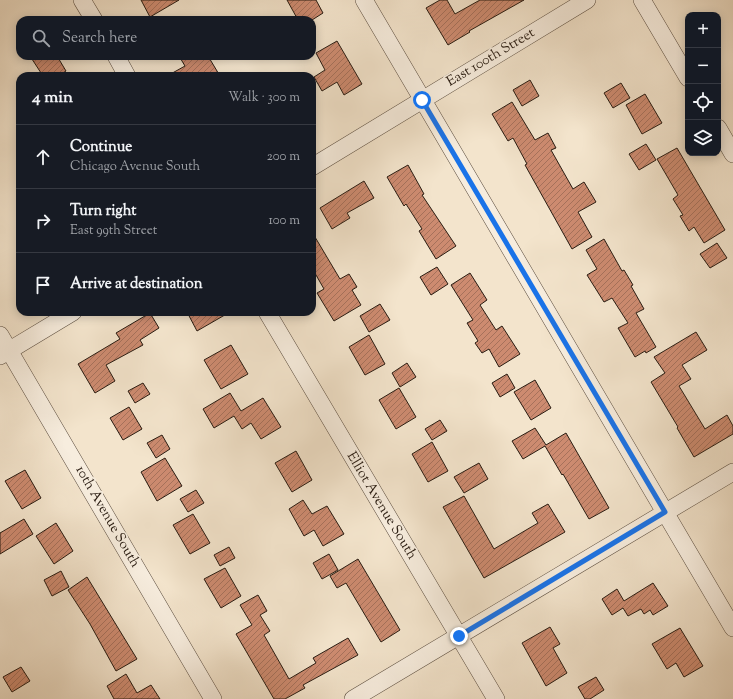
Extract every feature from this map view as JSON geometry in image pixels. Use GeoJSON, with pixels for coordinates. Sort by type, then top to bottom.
{"type":"FeatureCollection","features":[{"type":"Feature","properties":{"kind":"street"},"geometry":{"type":"LineString","coordinates":[[82,0],[92,16]]}},
{"type":"Feature","properties":{"kind":"street"},"geometry":{"type":"LineString","coordinates":[[364,0],[733,628]]}},
{"type":"Feature","properties":{"kind":"street","name":"East 100th Street"},"geometry":{"type":"LineString","coordinates":[[316,165],[587,0]]}},
{"type":"Feature","properties":{"kind":"street"},"geometry":{"type":"LineString","coordinates":[[642,0],[685,73]]}},
{"type":"Feature","properties":{"kind":"street"},"geometry":{"type":"LineString","coordinates":[[118,60],[125,72]]}},
{"type":"Feature","properties":{"kind":"street"},"geometry":{"type":"LineString","coordinates":[[721,133],[733,154]]}},
{"type":"Feature","properties":{"kind":"street"},"geometry":{"type":"LineString","coordinates":[[4,353],[66,316]]}},
{"type":"Feature","properties":{"kind":"street","name":"Elliot Avenue South"},"geometry":{"type":"LineString","coordinates":[[269,316],[496,699]]}},
{"type":"Feature","properties":{"kind":"street","name":"10th Avenue South"},"geometry":{"type":"LineString","coordinates":[[0,335],[4,353],[213,699]]}},
{"type":"Feature","properties":{"kind":"street"},"geometry":{"type":"LineString","coordinates":[[353,699],[733,472]]}},
{"type":"Feature","properties":{"kind":"building"},"geometry":{"type":"Polygon","coordinates":[[[141,0],[179,0],[152,16],[149,16],[141,0]]]}},
{"type":"Feature","properties":{"kind":"building"},"geometry":{"type":"Polygon","coordinates":[[[287,0],[316,0],[323,13],[316,17],[316,16],[296,16],[287,0]]]}},
{"type":"Feature","properties":{"kind":"building"},"geometry":{"type":"Polygon","coordinates":[[[440,0],[447,0],[455,14],[480,0],[524,0],[469,31],[470,32],[448,45],[426,8],[440,0]]]}},
{"type":"Feature","properties":{"kind":"building"},"geometry":{"type":"Polygon","coordinates":[[[337,41],[362,84],[344,95],[337,82],[322,91],[316,80],[316,76],[325,70],[316,53],[337,41]]]}},
{"type":"Feature","properties":{"kind":"building"},"geometry":{"type":"Polygon","coordinates":[[[33,60],[59,60],[66,71],[64,72],[40,72],[33,60]]]}},
{"type":"Feature","properties":{"kind":"building"},"geometry":{"type":"Polygon","coordinates":[[[181,60],[210,60],[218,72],[174,72],[185,66],[181,60]]]}},
{"type":"Feature","properties":{"kind":"building"},"geometry":{"type":"Polygon","coordinates":[[[530,80],[539,96],[522,106],[513,90],[530,80]]]}},
{"type":"Feature","properties":{"kind":"building"},"geometry":{"type":"Polygon","coordinates":[[[621,83],[630,98],[613,108],[604,93],[621,83]]]}},
{"type":"Feature","properties":{"kind":"building"},"geometry":{"type":"Polygon","coordinates":[[[645,94],[662,123],[642,134],[626,105],[645,94]]]}},
{"type":"Feature","properties":{"kind":"building"},"geometry":{"type":"Polygon","coordinates":[[[512,102],[535,140],[548,133],[556,148],[551,150],[573,189],[584,182],[596,202],[578,212],[592,237],[572,249],[525,165],[527,164],[513,138],[508,141],[492,114],[512,102]]]}},
{"type":"Feature","properties":{"kind":"building"},"geometry":{"type":"Polygon","coordinates":[[[646,144],[656,160],[639,170],[629,154],[646,144]]]}},
{"type":"Feature","properties":{"kind":"building"},"geometry":{"type":"Polygon","coordinates":[[[677,148],[725,230],[704,243],[694,227],[689,231],[680,216],[683,215],[673,199],[678,195],[657,159],[677,148]]]}},
{"type":"Feature","properties":{"kind":"building"},"geometry":{"type":"Polygon","coordinates":[[[408,165],[424,194],[422,195],[456,246],[436,259],[419,231],[422,229],[406,204],[404,206],[387,177],[408,165]]]}},
{"type":"Feature","properties":{"kind":"building"},"geometry":{"type":"Polygon","coordinates":[[[364,181],[374,198],[347,213],[350,218],[332,229],[320,208],[364,181]]]}},
{"type":"Feature","properties":{"kind":"building"},"geometry":{"type":"Polygon","coordinates":[[[316,239],[340,279],[349,274],[357,287],[352,290],[361,305],[334,321],[317,293],[324,289],[316,275],[316,239]]]}},
{"type":"Feature","properties":{"kind":"building"},"geometry":{"type":"Polygon","coordinates":[[[604,239],[622,271],[624,270],[633,285],[631,286],[644,309],[636,313],[656,347],[635,357],[618,328],[628,323],[612,298],[604,302],[587,275],[597,269],[586,250],[604,239]]]}},
{"type":"Feature","properties":{"kind":"building"},"geometry":{"type":"Polygon","coordinates":[[[717,243],[727,258],[710,268],[700,254],[717,243]]]}},
{"type":"Feature","properties":{"kind":"building"},"geometry":{"type":"Polygon","coordinates":[[[437,267],[448,284],[431,295],[420,277],[437,267]]]}},
{"type":"Feature","properties":{"kind":"building"},"geometry":{"type":"Polygon","coordinates":[[[470,273],[487,300],[480,305],[496,330],[502,326],[520,354],[499,367],[489,349],[482,353],[475,343],[478,341],[467,323],[473,320],[451,285],[470,273]]]}},
{"type":"Feature","properties":{"kind":"building"},"geometry":{"type":"Polygon","coordinates":[[[380,304],[390,320],[369,332],[360,316],[380,304]]]}},
{"type":"Feature","properties":{"kind":"building"},"geometry":{"type":"Polygon","coordinates":[[[145,316],[152,316],[159,328],[140,340],[143,345],[106,365],[115,381],[95,393],[78,364],[120,339],[116,333],[145,316]]]}},
{"type":"Feature","properties":{"kind":"building"},"geometry":{"type":"Polygon","coordinates":[[[189,316],[223,316],[197,331],[189,316]]]}},
{"type":"Feature","properties":{"kind":"building"},"geometry":{"type":"Polygon","coordinates":[[[696,332],[707,350],[682,365],[691,379],[679,386],[705,429],[727,415],[733,426],[733,434],[694,457],[651,382],[665,373],[654,357],[696,332]]]}},
{"type":"Feature","properties":{"kind":"building"},"geometry":{"type":"Polygon","coordinates":[[[369,335],[385,364],[365,375],[349,347],[369,335]]]}},
{"type":"Feature","properties":{"kind":"building"},"geometry":{"type":"Polygon","coordinates":[[[231,345],[248,374],[221,389],[204,360],[231,345]]]}},
{"type":"Feature","properties":{"kind":"building"},"geometry":{"type":"Polygon","coordinates":[[[407,363],[416,377],[400,387],[392,373],[407,363]]]}},
{"type":"Feature","properties":{"kind":"building"},"geometry":{"type":"Polygon","coordinates":[[[507,374],[515,388],[500,397],[492,383],[507,374]]]}},
{"type":"Feature","properties":{"kind":"building"},"geometry":{"type":"Polygon","coordinates":[[[535,380],[551,408],[531,420],[514,392],[535,380]]]}},
{"type":"Feature","properties":{"kind":"building"},"geometry":{"type":"Polygon","coordinates":[[[143,383],[150,394],[135,403],[128,391],[143,383]]]}},
{"type":"Feature","properties":{"kind":"building"},"geometry":{"type":"Polygon","coordinates":[[[399,388],[416,417],[396,429],[379,400],[399,388]]]}},
{"type":"Feature","properties":{"kind":"building"},"geometry":{"type":"Polygon","coordinates":[[[230,393],[241,411],[263,398],[281,427],[261,439],[251,423],[242,429],[234,416],[214,428],[203,409],[230,393]]]}},
{"type":"Feature","properties":{"kind":"building"},"geometry":{"type":"Polygon","coordinates":[[[129,407],[142,429],[123,440],[110,418],[129,407]]]}},
{"type":"Feature","properties":{"kind":"building"},"geometry":{"type":"Polygon","coordinates":[[[440,420],[447,431],[432,440],[425,429],[440,420]]]}},
{"type":"Feature","properties":{"kind":"building"},"geometry":{"type":"Polygon","coordinates":[[[535,428],[546,445],[566,433],[609,508],[589,519],[545,446],[523,459],[512,441],[535,428]]]}},
{"type":"Feature","properties":{"kind":"building"},"geometry":{"type":"Polygon","coordinates":[[[162,435],[170,449],[156,458],[147,443],[162,435]]]}},
{"type":"Feature","properties":{"kind":"building"},"geometry":{"type":"Polygon","coordinates":[[[432,442],[448,471],[428,482],[412,454],[432,442]]]}},
{"type":"Feature","properties":{"kind":"building"},"geometry":{"type":"Polygon","coordinates":[[[296,451],[312,480],[292,492],[275,463],[296,451]]]}},
{"type":"Feature","properties":{"kind":"building"},"geometry":{"type":"Polygon","coordinates":[[[165,458],[182,486],[157,501],[141,472],[165,458]]]}},
{"type":"Feature","properties":{"kind":"building"},"geometry":{"type":"Polygon","coordinates":[[[479,463],[488,479],[464,493],[454,477],[479,463]]]}},
{"type":"Feature","properties":{"kind":"building"},"geometry":{"type":"Polygon","coordinates":[[[25,470],[41,498],[22,509],[5,481],[25,470]]]}},
{"type":"Feature","properties":{"kind":"building"},"geometry":{"type":"Polygon","coordinates":[[[196,490],[204,503],[188,512],[180,499],[196,490]]]}},
{"type":"Feature","properties":{"kind":"building"},"geometry":{"type":"Polygon","coordinates":[[[464,496],[494,549],[538,523],[532,513],[548,504],[565,532],[484,578],[443,507],[464,496]]]}},
{"type":"Feature","properties":{"kind":"building"},"geometry":{"type":"Polygon","coordinates":[[[303,500],[312,514],[327,506],[344,534],[323,546],[314,530],[304,536],[289,509],[303,500]]]}},
{"type":"Feature","properties":{"kind":"building"},"geometry":{"type":"Polygon","coordinates":[[[193,514],[210,543],[190,554],[173,525],[193,514]]]}},
{"type":"Feature","properties":{"kind":"building"},"geometry":{"type":"Polygon","coordinates":[[[24,519],[33,534],[0,554],[0,533],[24,519]]]}},
{"type":"Feature","properties":{"kind":"building"},"geometry":{"type":"Polygon","coordinates":[[[56,523],[73,551],[54,564],[36,536],[56,523]]]}},
{"type":"Feature","properties":{"kind":"building"},"geometry":{"type":"Polygon","coordinates":[[[229,547],[235,558],[220,566],[214,555],[229,547]]]}},
{"type":"Feature","properties":{"kind":"building"},"geometry":{"type":"Polygon","coordinates":[[[329,554],[338,570],[322,579],[313,563],[329,554]]]}},
{"type":"Feature","properties":{"kind":"building"},"geometry":{"type":"Polygon","coordinates":[[[358,559],[400,630],[381,642],[346,583],[337,588],[330,576],[358,559]]]}},
{"type":"Feature","properties":{"kind":"building"},"geometry":{"type":"Polygon","coordinates":[[[225,568],[241,596],[221,608],[204,579],[225,568]]]}},
{"type":"Feature","properties":{"kind":"building"},"geometry":{"type":"Polygon","coordinates":[[[61,571],[69,587],[52,596],[44,580],[61,571]]]}},
{"type":"Feature","properties":{"kind":"building"},"geometry":{"type":"Polygon","coordinates":[[[87,577],[137,659],[116,671],[90,624],[68,590],[87,577]]]}},
{"type":"Feature","properties":{"kind":"building"},"geometry":{"type":"Polygon","coordinates":[[[653,583],[668,606],[653,615],[650,610],[644,614],[641,609],[628,616],[623,608],[612,615],[602,599],[617,589],[624,601],[653,583]]]}},
{"type":"Feature","properties":{"kind":"building"},"geometry":{"type":"Polygon","coordinates":[[[258,595],[267,611],[260,615],[270,631],[264,635],[289,679],[316,663],[313,658],[348,638],[358,655],[303,685],[305,688],[285,699],[274,699],[236,634],[252,625],[240,605],[258,595]]]}},
{"type":"Feature","properties":{"kind":"building"},"geometry":{"type":"Polygon","coordinates":[[[550,627],[560,644],[553,648],[567,673],[546,686],[522,643],[550,627]]]}},
{"type":"Feature","properties":{"kind":"building"},"geometry":{"type":"Polygon","coordinates":[[[680,628],[703,666],[684,677],[676,663],[667,669],[652,644],[680,628]]]}},
{"type":"Feature","properties":{"kind":"building"},"geometry":{"type":"Polygon","coordinates":[[[21,667],[30,681],[12,692],[3,677],[21,667]]]}},
{"type":"Feature","properties":{"kind":"building"},"geometry":{"type":"Polygon","coordinates":[[[126,674],[137,693],[151,685],[160,699],[114,699],[107,686],[126,674]]]}},
{"type":"Feature","properties":{"kind":"building"},"geometry":{"type":"Polygon","coordinates":[[[596,677],[604,690],[590,699],[585,699],[578,687],[596,677]]]}},
{"type":"Feature","properties":{"kind":"route"},"geometry":{"type":"LineString","coordinates":[[422,100],[665,512],[459,636]]}}]}
